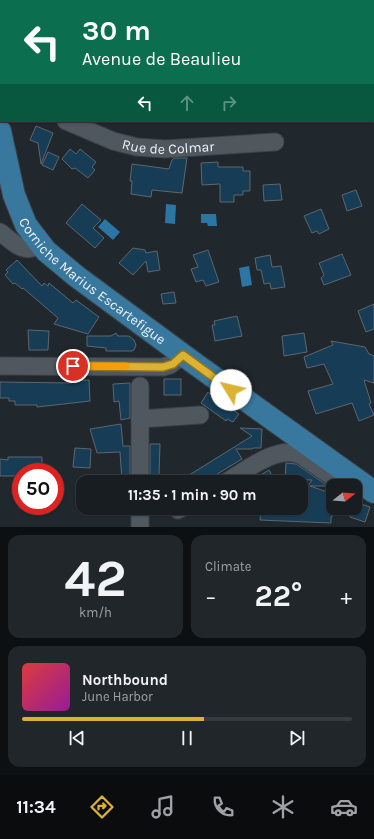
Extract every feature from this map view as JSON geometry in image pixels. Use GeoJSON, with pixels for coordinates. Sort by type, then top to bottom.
{"type":"FeatureCollection","features":[{"type":"Feature","properties":{"kind":"main road","name":"Corniche Marius Escartefigue"},"geometry":{"type":"LineString","coordinates":[[0,131],[14,195],[26,225],[46,251],[76,276],[367,492]]}},
{"type":"Feature","properties":{"kind":"street","name":"Rue de Colmar"},"geometry":{"type":"LineString","coordinates":[[68,122],[113,141],[137,147],[165,149],[275,142]]}},
{"type":"Feature","properties":{"kind":"street"},"geometry":{"type":"LineString","coordinates":[[0,232],[25,249],[34,248],[41,244]]}},
{"type":"Feature","properties":{"kind":"street"},"geometry":{"type":"LineString","coordinates":[[0,366],[163,367],[173,364],[183,355]]}},
{"type":"Feature","properties":{"kind":"street"},"geometry":{"type":"LineString","coordinates":[[140,386],[140,475]]}},
{"type":"Feature","properties":{"kind":"street"},"geometry":{"type":"LineString","coordinates":[[140,419],[200,415]]}},
{"type":"Feature","properties":{"kind":"street"},"geometry":{"type":"LineString","coordinates":[[238,475],[274,455],[293,452],[300,455],[336,479]]}},
{"type":"Feature","properties":{"kind":"street"},"geometry":{"type":"LineString","coordinates":[[140,515],[140,527]]}},
{"type":"Feature","properties":{"kind":"water"},"geometry":{"type":"Polygon","coordinates":[[[166,204],[176,205],[175,224],[165,223],[166,204]]]}},
{"type":"Feature","properties":{"kind":"water"},"geometry":{"type":"Polygon","coordinates":[[[201,214],[216,214],[217,226],[208,226],[207,223],[201,223],[201,214]]]}},
{"type":"Feature","properties":{"kind":"water"},"geometry":{"type":"Polygon","coordinates":[[[105,219],[120,232],[113,240],[98,227],[105,219]]]}},
{"type":"Feature","properties":{"kind":"water"},"geometry":{"type":"Polygon","coordinates":[[[249,266],[252,285],[242,287],[239,268],[249,266]]]}},
{"type":"Feature","properties":{"kind":"building"},"geometry":{"type":"Polygon","coordinates":[[[36,126],[53,133],[41,164],[38,143],[30,140],[36,126]]]}},
{"type":"Feature","properties":{"kind":"building"},"geometry":{"type":"Polygon","coordinates":[[[70,149],[76,154],[80,149],[96,162],[92,167],[95,170],[88,178],[75,168],[72,169],[62,159],[70,149]]]}},
{"type":"Feature","properties":{"kind":"building"},"geometry":{"type":"Polygon","coordinates":[[[48,152],[59,157],[53,170],[42,165],[48,152]]]}},
{"type":"Feature","properties":{"kind":"building"},"geometry":{"type":"Polygon","coordinates":[[[174,158],[187,158],[182,193],[152,190],[151,197],[131,194],[132,181],[130,181],[132,164],[169,169],[174,158]]]}},
{"type":"Feature","properties":{"kind":"building"},"geometry":{"type":"Polygon","coordinates":[[[218,162],[218,167],[243,167],[243,171],[250,171],[250,191],[243,191],[243,195],[234,195],[234,202],[220,202],[220,184],[202,185],[201,163],[218,162]]]}},
{"type":"Feature","properties":{"kind":"building"},"geometry":{"type":"Polygon","coordinates":[[[280,184],[282,200],[264,201],[263,185],[280,184]]]}},
{"type":"Feature","properties":{"kind":"building"},"geometry":{"type":"Polygon","coordinates":[[[356,190],[362,206],[347,211],[342,195],[356,190]]]}},
{"type":"Feature","properties":{"kind":"building"},"geometry":{"type":"Polygon","coordinates":[[[82,204],[101,220],[93,228],[104,238],[95,248],[66,223],[82,204]]]}},
{"type":"Feature","properties":{"kind":"building"},"geometry":{"type":"Polygon","coordinates":[[[321,209],[329,229],[319,234],[317,231],[312,233],[304,216],[321,209]]]}},
{"type":"Feature","properties":{"kind":"building"},"geometry":{"type":"Polygon","coordinates":[[[133,248],[145,250],[146,253],[157,251],[160,270],[148,272],[146,261],[133,275],[119,263],[133,248]]]}},
{"type":"Feature","properties":{"kind":"building"},"geometry":{"type":"Polygon","coordinates":[[[208,250],[219,282],[206,286],[203,280],[196,282],[191,269],[198,267],[193,255],[208,250]]]}},
{"type":"Feature","properties":{"kind":"building"},"geometry":{"type":"Polygon","coordinates":[[[342,254],[351,275],[324,285],[321,278],[324,275],[319,263],[342,254]]]}},
{"type":"Feature","properties":{"kind":"building"},"geometry":{"type":"Polygon","coordinates":[[[270,255],[272,267],[281,266],[285,287],[271,289],[270,283],[264,284],[261,270],[257,270],[255,258],[270,255]]]}},
{"type":"Feature","properties":{"kind":"building"},"geometry":{"type":"Polygon","coordinates":[[[17,260],[42,286],[44,283],[48,286],[49,283],[73,303],[76,300],[99,317],[88,334],[54,324],[58,318],[23,288],[22,289],[15,283],[13,284],[5,275],[8,272],[6,270],[17,260]]]}},
{"type":"Feature","properties":{"kind":"building"},"geometry":{"type":"Polygon","coordinates":[[[174,292],[176,303],[163,304],[161,294],[174,292]]]}},
{"type":"Feature","properties":{"kind":"building"},"geometry":{"type":"Polygon","coordinates":[[[374,304],[374,329],[366,332],[358,311],[374,304]]]}},
{"type":"Feature","properties":{"kind":"building"},"geometry":{"type":"Polygon","coordinates":[[[237,316],[242,336],[215,341],[212,325],[215,325],[214,321],[237,316]]]}},
{"type":"Feature","properties":{"kind":"building"},"geometry":{"type":"Polygon","coordinates":[[[28,330],[49,331],[48,350],[29,350],[28,330]]]}},
{"type":"Feature","properties":{"kind":"building"},"geometry":{"type":"Polygon","coordinates":[[[116,333],[118,336],[129,336],[134,340],[136,345],[134,350],[106,351],[106,348],[87,346],[87,336],[111,336],[116,333]]]}},
{"type":"Feature","properties":{"kind":"building"},"geometry":{"type":"Polygon","coordinates":[[[304,333],[307,352],[284,356],[282,336],[304,333]]]}},
{"type":"Feature","properties":{"kind":"building"},"geometry":{"type":"Polygon","coordinates":[[[331,341],[365,347],[369,354],[374,356],[374,383],[364,380],[371,403],[369,404],[374,415],[359,421],[352,403],[316,414],[308,391],[333,384],[324,364],[307,368],[304,357],[333,345],[331,341]]]}},
{"type":"Feature","properties":{"kind":"building"},"geometry":{"type":"Polygon","coordinates":[[[164,379],[181,379],[181,395],[164,395],[164,379]]]}},
{"type":"Feature","properties":{"kind":"building"},"geometry":{"type":"Polygon","coordinates":[[[89,380],[90,401],[37,407],[37,405],[15,405],[15,401],[9,401],[9,398],[0,398],[0,382],[72,383],[72,381],[89,380]]]}},
{"type":"Feature","properties":{"kind":"building"},"geometry":{"type":"Polygon","coordinates":[[[130,383],[130,418],[121,420],[119,401],[114,402],[113,384],[130,383]]]}},
{"type":"Feature","properties":{"kind":"building"},"geometry":{"type":"Polygon","coordinates":[[[208,392],[239,414],[233,422],[227,419],[226,421],[201,403],[208,392]]]}},
{"type":"Feature","properties":{"kind":"building"},"geometry":{"type":"Polygon","coordinates":[[[121,424],[123,446],[130,446],[130,475],[122,475],[120,452],[97,453],[90,429],[121,424]]]}},
{"type":"Feature","properties":{"kind":"building"},"geometry":{"type":"Polygon","coordinates":[[[240,428],[262,429],[261,448],[236,449],[242,459],[216,475],[189,475],[252,436],[240,428]]]}},
{"type":"Feature","properties":{"kind":"building"},"geometry":{"type":"Polygon","coordinates":[[[150,444],[160,444],[159,475],[150,475],[150,444]]]}},
{"type":"Feature","properties":{"kind":"building"},"geometry":{"type":"Polygon","coordinates":[[[75,448],[91,449],[90,468],[73,467],[75,448]]]}},
{"type":"Feature","properties":{"kind":"building"},"geometry":{"type":"Polygon","coordinates":[[[8,457],[42,457],[42,463],[12,463],[12,476],[0,476],[0,459],[8,460],[8,457]]]}},
{"type":"Feature","properties":{"kind":"building"},"geometry":{"type":"Polygon","coordinates":[[[286,463],[296,464],[326,485],[326,486],[310,486],[326,492],[326,515],[332,515],[331,523],[260,520],[260,515],[308,515],[308,486],[312,480],[308,480],[308,475],[285,475],[286,463]]]}},
{"type":"Feature","properties":{"kind":"building"},"geometry":{"type":"Polygon","coordinates":[[[269,470],[272,475],[261,475],[269,470]]]}},
{"type":"Feature","properties":{"kind":"building"},"geometry":{"type":"Polygon","coordinates":[[[362,504],[370,507],[365,522],[350,517],[350,515],[362,515],[362,504]]]}},
{"type":"Feature","properties":{"kind":"slow traffic"},"geometry":{"type":"LineString","coordinates":[[91,366],[126,366]]}},
{"type":"Feature","properties":{"kind":"route"},"geometry":{"type":"LineString","coordinates":[[73,366],[163,367],[173,364],[183,355],[231,390]]}}]}
